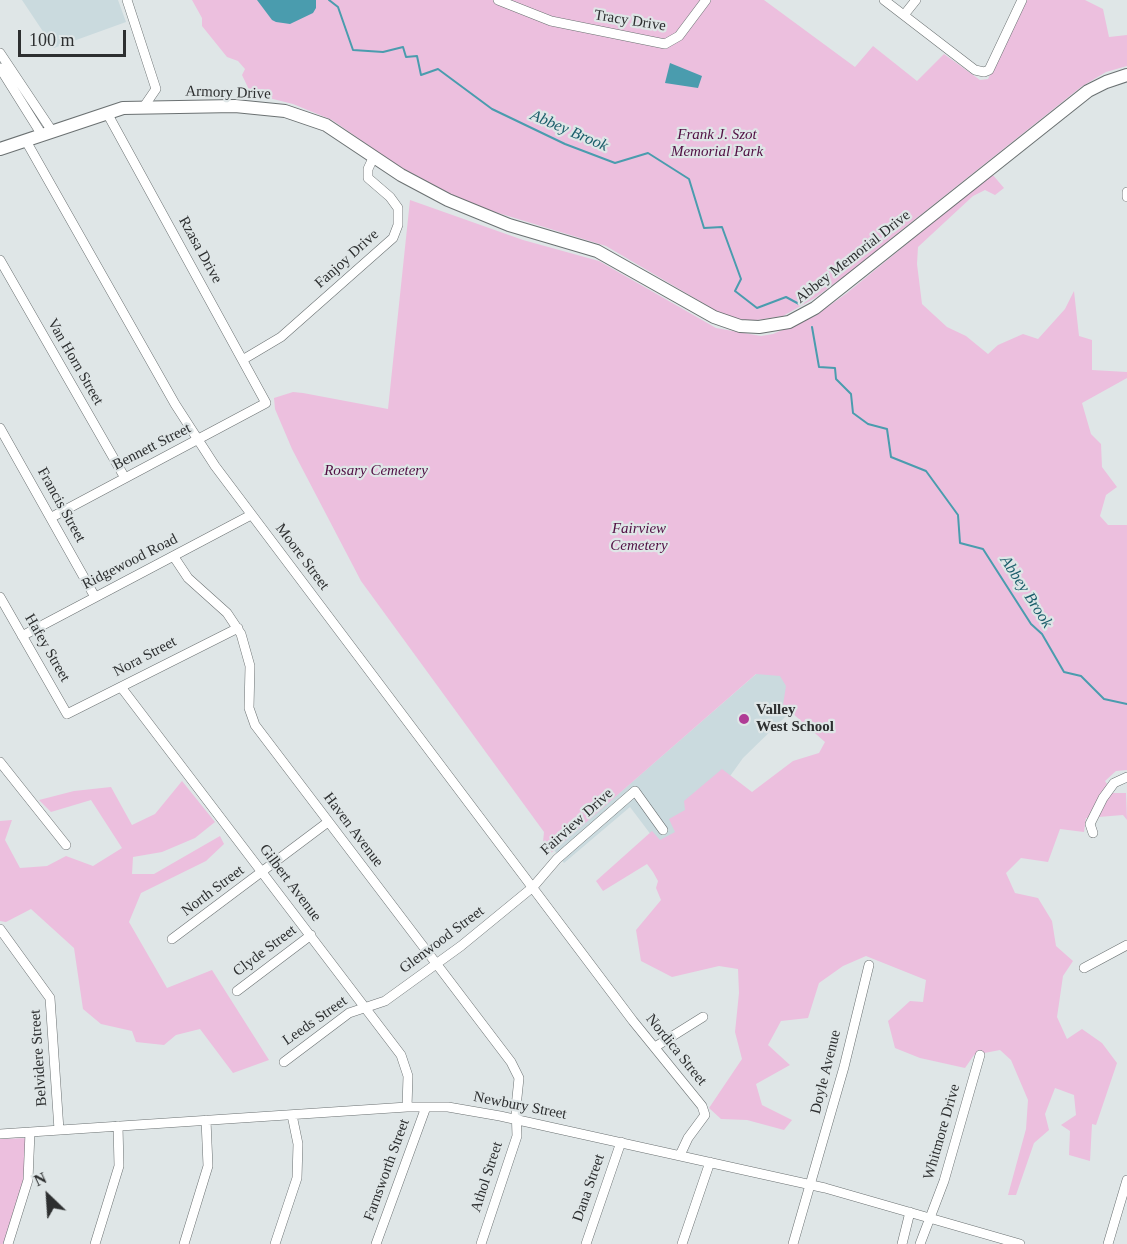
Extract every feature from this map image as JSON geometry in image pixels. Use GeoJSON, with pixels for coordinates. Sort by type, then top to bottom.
{"type":"FeatureCollection","features":[{"type":"Feature","properties":{"kind":"main road","name":"Abbey Memorial Drive"},"geometry":{"type":"LineString","coordinates":[[374,156],[416,184],[468,209],[597,251],[714,317],[733,324],[759,327],[789,322],[814,308],[1084,94],[1106,81],[1127,75]]}},
{"type":"Feature","properties":{"kind":"main road","name":"Armory Drive"},"geometry":{"type":"LineString","coordinates":[[0,149],[123,108],[145,105],[235,106],[285,111],[326,125],[374,156]]}},
{"type":"Feature","properties":{"kind":"street"},"geometry":{"type":"LineString","coordinates":[[127,0],[156,89],[145,105]]}},
{"type":"Feature","properties":{"kind":"street","name":"Tracy Drive"},"geometry":{"type":"LineString","coordinates":[[498,0],[551,21],[665,44],[679,36],[706,0]]}},
{"type":"Feature","properties":{"kind":"street"},"geometry":{"type":"LineString","coordinates":[[884,0],[975,70],[984,72],[989,70],[1022,0]]}},
{"type":"Feature","properties":{"kind":"street"},"geometry":{"type":"LineString","coordinates":[[904,15],[916,0]]}},
{"type":"Feature","properties":{"kind":"street"},"geometry":{"type":"LineString","coordinates":[[0,53],[47,133]]}},
{"type":"Feature","properties":{"kind":"street"},"geometry":{"type":"LineString","coordinates":[[0,68],[47,133]]}},
{"type":"Feature","properties":{"kind":"street","name":"Rzasa Drive"},"geometry":{"type":"LineString","coordinates":[[107,113],[244,359],[266,403]]}},
{"type":"Feature","properties":{"kind":"street","name":"Moore Street"},"geometry":{"type":"LineString","coordinates":[[26,141],[198,441],[251,515],[594,966]]}},
{"type":"Feature","properties":{"kind":"street","name":"Fanjoy Drive"},"geometry":{"type":"LineString","coordinates":[[244,359],[281,337],[393,238],[398,225],[398,208],[390,197],[368,178],[368,169],[374,156]]}},
{"type":"Feature","properties":{"kind":"street"},"geometry":{"type":"LineString","coordinates":[[1127,192],[1127,197]]}},
{"type":"Feature","properties":{"kind":"street","name":"Van Horn Street"},"geometry":{"type":"LineString","coordinates":[[0,260],[125,478]]}},
{"type":"Feature","properties":{"kind":"street","name":"Bennett Street"},"geometry":{"type":"LineString","coordinates":[[52,517],[266,403]]}},
{"type":"Feature","properties":{"kind":"street","name":"Francis Street"},"geometry":{"type":"LineString","coordinates":[[0,428],[95,597]]}},
{"type":"Feature","properties":{"kind":"street","name":"Ridgewood Road"},"geometry":{"type":"LineString","coordinates":[[22,636],[251,515]]}},
{"type":"Feature","properties":{"kind":"street","name":"Haven Avenue"},"geometry":{"type":"LineString","coordinates":[[174,557],[188,578],[221,606],[238,628],[250,666],[249,708],[252,720],[511,1062],[519,1078],[516,1107],[518,1120]]}},
{"type":"Feature","properties":{"kind":"street","name":"Hafey Street"},"geometry":{"type":"LineString","coordinates":[[0,597],[67,714]]}},
{"type":"Feature","properties":{"kind":"street","name":"Nora Street"},"geometry":{"type":"LineString","coordinates":[[67,714],[238,628]]}},
{"type":"Feature","properties":{"kind":"street","name":"Gilbert Avenue"},"geometry":{"type":"LineString","coordinates":[[122,687],[405,1062],[408,1076],[407,1107]]}},
{"type":"Feature","properties":{"kind":"street"},"geometry":{"type":"LineString","coordinates":[[0,762],[66,844]]}},
{"type":"Feature","properties":{"kind":"street"},"geometry":{"type":"LineString","coordinates":[[1093,833],[1090,824],[1103,798],[1114,783],[1127,777]]}},
{"type":"Feature","properties":{"kind":"street","name":"Fairview Drive"},"geometry":{"type":"LineString","coordinates":[[533,887],[556,858],[634,791],[663,830]]}},
{"type":"Feature","properties":{"kind":"street","name":"North Street"},"geometry":{"type":"LineString","coordinates":[[172,939],[328,822]]}},
{"type":"Feature","properties":{"kind":"street","name":"Glenwood Street"},"geometry":{"type":"LineString","coordinates":[[365,1007],[385,1001],[437,965],[533,887]]}},
{"type":"Feature","properties":{"kind":"street","name":"Belvidere Street"},"geometry":{"type":"LineString","coordinates":[[0,929],[50,998],[59,1130]]}},
{"type":"Feature","properties":{"kind":"street","name":"Clyde Street"},"geometry":{"type":"LineString","coordinates":[[237,991],[311,935]]}},
{"type":"Feature","properties":{"kind":"street"},"geometry":{"type":"LineString","coordinates":[[1084,968],[1127,945]]}},
{"type":"Feature","properties":{"kind":"street","name":"Doyle Avenue"},"geometry":{"type":"LineString","coordinates":[[793,1244],[811,1185],[869,965]]}},
{"type":"Feature","properties":{"kind":"street","name":"Nordica Street"},"geometry":{"type":"LineString","coordinates":[[594,966],[702,1106],[705,1115],[688,1138],[680,1155]]}},
{"type":"Feature","properties":{"kind":"street","name":"Leeds Street"},"geometry":{"type":"LineString","coordinates":[[284,1062],[349,1013],[365,1007]]}},
{"type":"Feature","properties":{"kind":"street"},"geometry":{"type":"LineString","coordinates":[[655,1047],[703,1017]]}},
{"type":"Feature","properties":{"kind":"street","name":"Whitmore Drive"},"geometry":{"type":"LineString","coordinates":[[920,1244],[944,1181],[980,1055]]}},
{"type":"Feature","properties":{"kind":"street","name":"Newbury Street"},"geometry":{"type":"LineString","coordinates":[[0,1134],[407,1107],[448,1107],[621,1142],[811,1185],[929,1216],[1020,1244]]}},
{"type":"Feature","properties":{"kind":"street","name":"Farnsworth Street"},"geometry":{"type":"LineString","coordinates":[[376,1244],[426,1107]]}},
{"type":"Feature","properties":{"kind":"street"},"geometry":{"type":"LineString","coordinates":[[275,1244],[297,1178],[298,1144],[292,1115]]}},
{"type":"Feature","properties":{"kind":"street"},"geometry":{"type":"LineString","coordinates":[[184,1244],[208,1166],[206,1120]]}},
{"type":"Feature","properties":{"kind":"street","name":"Athol Street"},"geometry":{"type":"LineString","coordinates":[[481,1244],[517,1136],[518,1120]]}},
{"type":"Feature","properties":{"kind":"street"},"geometry":{"type":"LineString","coordinates":[[95,1244],[117,1176],[118,1126]]}},
{"type":"Feature","properties":{"kind":"street"},"geometry":{"type":"LineString","coordinates":[[8,1244],[28,1180],[30,1132]]}},
{"type":"Feature","properties":{"kind":"street","name":"Dana Street"},"geometry":{"type":"LineString","coordinates":[[586,1244],[621,1142]]}},
{"type":"Feature","properties":{"kind":"street"},"geometry":{"type":"LineString","coordinates":[[682,1244],[710,1162]]}},
{"type":"Feature","properties":{"kind":"street"},"geometry":{"type":"LineString","coordinates":[[1108,1244],[1127,1180]]}},
{"type":"Feature","properties":{"kind":"street"},"geometry":{"type":"LineString","coordinates":[[902,1244],[910,1212]]}},
{"type":"Feature","properties":{"kind":"shaded area"},"geometry":{"type":"Polygon","coordinates":[[[22,0],[118,0],[126,22],[54,48],[22,0]]]}},
{"type":"Feature","properties":{"kind":"shaded area","name":"Valley West School"},"geometry":{"type":"Polygon","coordinates":[[[793,642],[823,680],[743,758],[670,860],[630,807],[564,863],[554,850],[793,642]]]}},
{"type":"Feature","properties":{"kind":"green space","name":"Frank J. Szot Memorial Park"},"geometry":{"type":"Polygon","coordinates":[[[192,0],[764,0],[855,67],[873,46],[917,81],[944,54],[980,80],[988,79],[1027,0],[1085,0],[1103,9],[1109,37],[1127,35],[1127,66],[1106,72],[1081,87],[888,241],[890,242],[815,298],[783,316],[750,321],[725,316],[606,246],[482,208],[447,192],[397,165],[332,120],[293,104],[269,98],[253,98],[242,75],[245,69],[238,61],[227,57],[202,26],[202,18],[192,0]]]}},
{"type":"Feature","properties":{"kind":"green space"},"geometry":{"type":"Polygon","coordinates":[[[992,174],[1004,188],[995,195],[985,190],[973,196],[918,247],[917,264],[922,304],[947,327],[966,336],[988,354],[998,345],[1023,334],[1038,339],[1065,309],[1074,291],[1079,336],[1092,340],[1092,370],[1127,372],[1127,378],[1082,403],[1091,434],[1101,444],[1102,467],[1117,487],[1106,495],[1100,516],[1108,525],[1127,525],[1127,770],[1116,771],[1105,781],[1113,793],[1126,793],[1127,820],[1123,815],[1086,818],[1084,832],[1060,829],[1048,862],[1021,858],[1006,873],[1015,893],[1038,898],[1052,921],[1056,946],[1073,961],[1063,976],[1057,1017],[1067,1039],[1082,1029],[1102,1043],[1117,1063],[1096,1125],[1092,1124],[1090,1161],[1069,1155],[1070,1131],[1061,1125],[1076,1115],[1074,1095],[1055,1088],[1045,1114],[1049,1130],[1034,1143],[1016,1195],[1008,1195],[1026,1129],[1028,1100],[1011,1060],[1000,1050],[974,1055],[965,1068],[920,1058],[895,1048],[888,1021],[910,1001],[923,1002],[926,980],[866,956],[843,966],[819,983],[808,1018],[781,1021],[768,1045],[790,1065],[756,1084],[762,1105],[792,1120],[784,1130],[747,1120],[721,1119],[709,1108],[742,1059],[735,1032],[739,993],[738,969],[719,966],[672,977],[641,961],[636,930],[661,900],[656,888],[658,881],[653,872],[647,864],[603,891],[596,881],[652,831],[660,840],[675,832],[669,819],[685,810],[684,801],[722,769],[752,792],[793,761],[819,753],[825,742],[783,705],[786,686],[780,676],[756,674],[551,853],[542,852],[544,832],[361,581],[292,449],[275,409],[274,398],[293,392],[388,409],[410,200],[523,240],[599,261],[716,328],[761,336],[773,334],[815,316],[847,293],[992,174]]]}},
{"type":"Feature","properties":{"kind":"green space"},"geometry":{"type":"Polygon","coordinates":[[[182,781],[215,822],[195,838],[162,852],[133,857],[132,874],[154,874],[220,836],[224,844],[206,861],[141,893],[129,922],[167,988],[212,970],[269,1060],[233,1073],[200,1029],[176,1035],[164,1045],[136,1042],[132,1031],[101,1024],[83,1009],[74,948],[31,909],[6,922],[0,921],[0,821],[12,820],[5,840],[20,868],[47,866],[66,856],[93,866],[122,848],[91,800],[51,812],[39,800],[74,791],[111,787],[132,825],[155,814],[182,781]]]}},
{"type":"Feature","properties":{"kind":"green space"},"geometry":{"type":"Polygon","coordinates":[[[29,1138],[30,1163],[9,1244],[0,1244],[0,1139],[29,1138]]]}},
{"type":"Feature","properties":{"kind":"water"},"geometry":{"type":"Polygon","coordinates":[[[257,0],[316,0],[316,8],[313,13],[290,24],[272,20],[257,0]]]}},
{"type":"Feature","properties":{"kind":"water"},"geometry":{"type":"Polygon","coordinates":[[[670,63],[702,76],[698,88],[665,83],[670,63]]]}},
{"type":"Feature","properties":{"kind":"waterway","name":"Abbey Brook"},"geometry":{"type":"LineString","coordinates":[[329,0],[338,7],[353,50],[383,52],[403,47],[406,57],[417,56],[421,75],[438,69],[492,109],[565,144],[615,163],[648,153],[689,179],[704,228],[722,227],[741,279],[735,291],[757,308],[786,297],[799,304]]}},
{"type":"Feature","properties":{"kind":"waterway","name":"Abbey Brook"},"geometry":{"type":"LineString","coordinates":[[812,327],[819,367],[835,368],[836,379],[851,394],[853,413],[868,424],[887,429],[891,457],[926,471],[958,515],[960,543],[983,549],[1031,624],[1042,634],[1064,672],[1081,676],[1104,699],[1127,704]]}},
{"type":"Feature","properties":{"kind":"place","name":"Valley West School"},"geometry":{"type":"Point","coordinates":[744,719]}},
{"type":"Feature","properties":{"kind":"park label","name":"Rosary Cemetery"},"geometry":{"type":"Point","coordinates":[376,471]}},
{"type":"Feature","properties":{"kind":"park label","name":"Fairview Cemetery"},"geometry":{"type":"Point","coordinates":[639,538]}}]}
